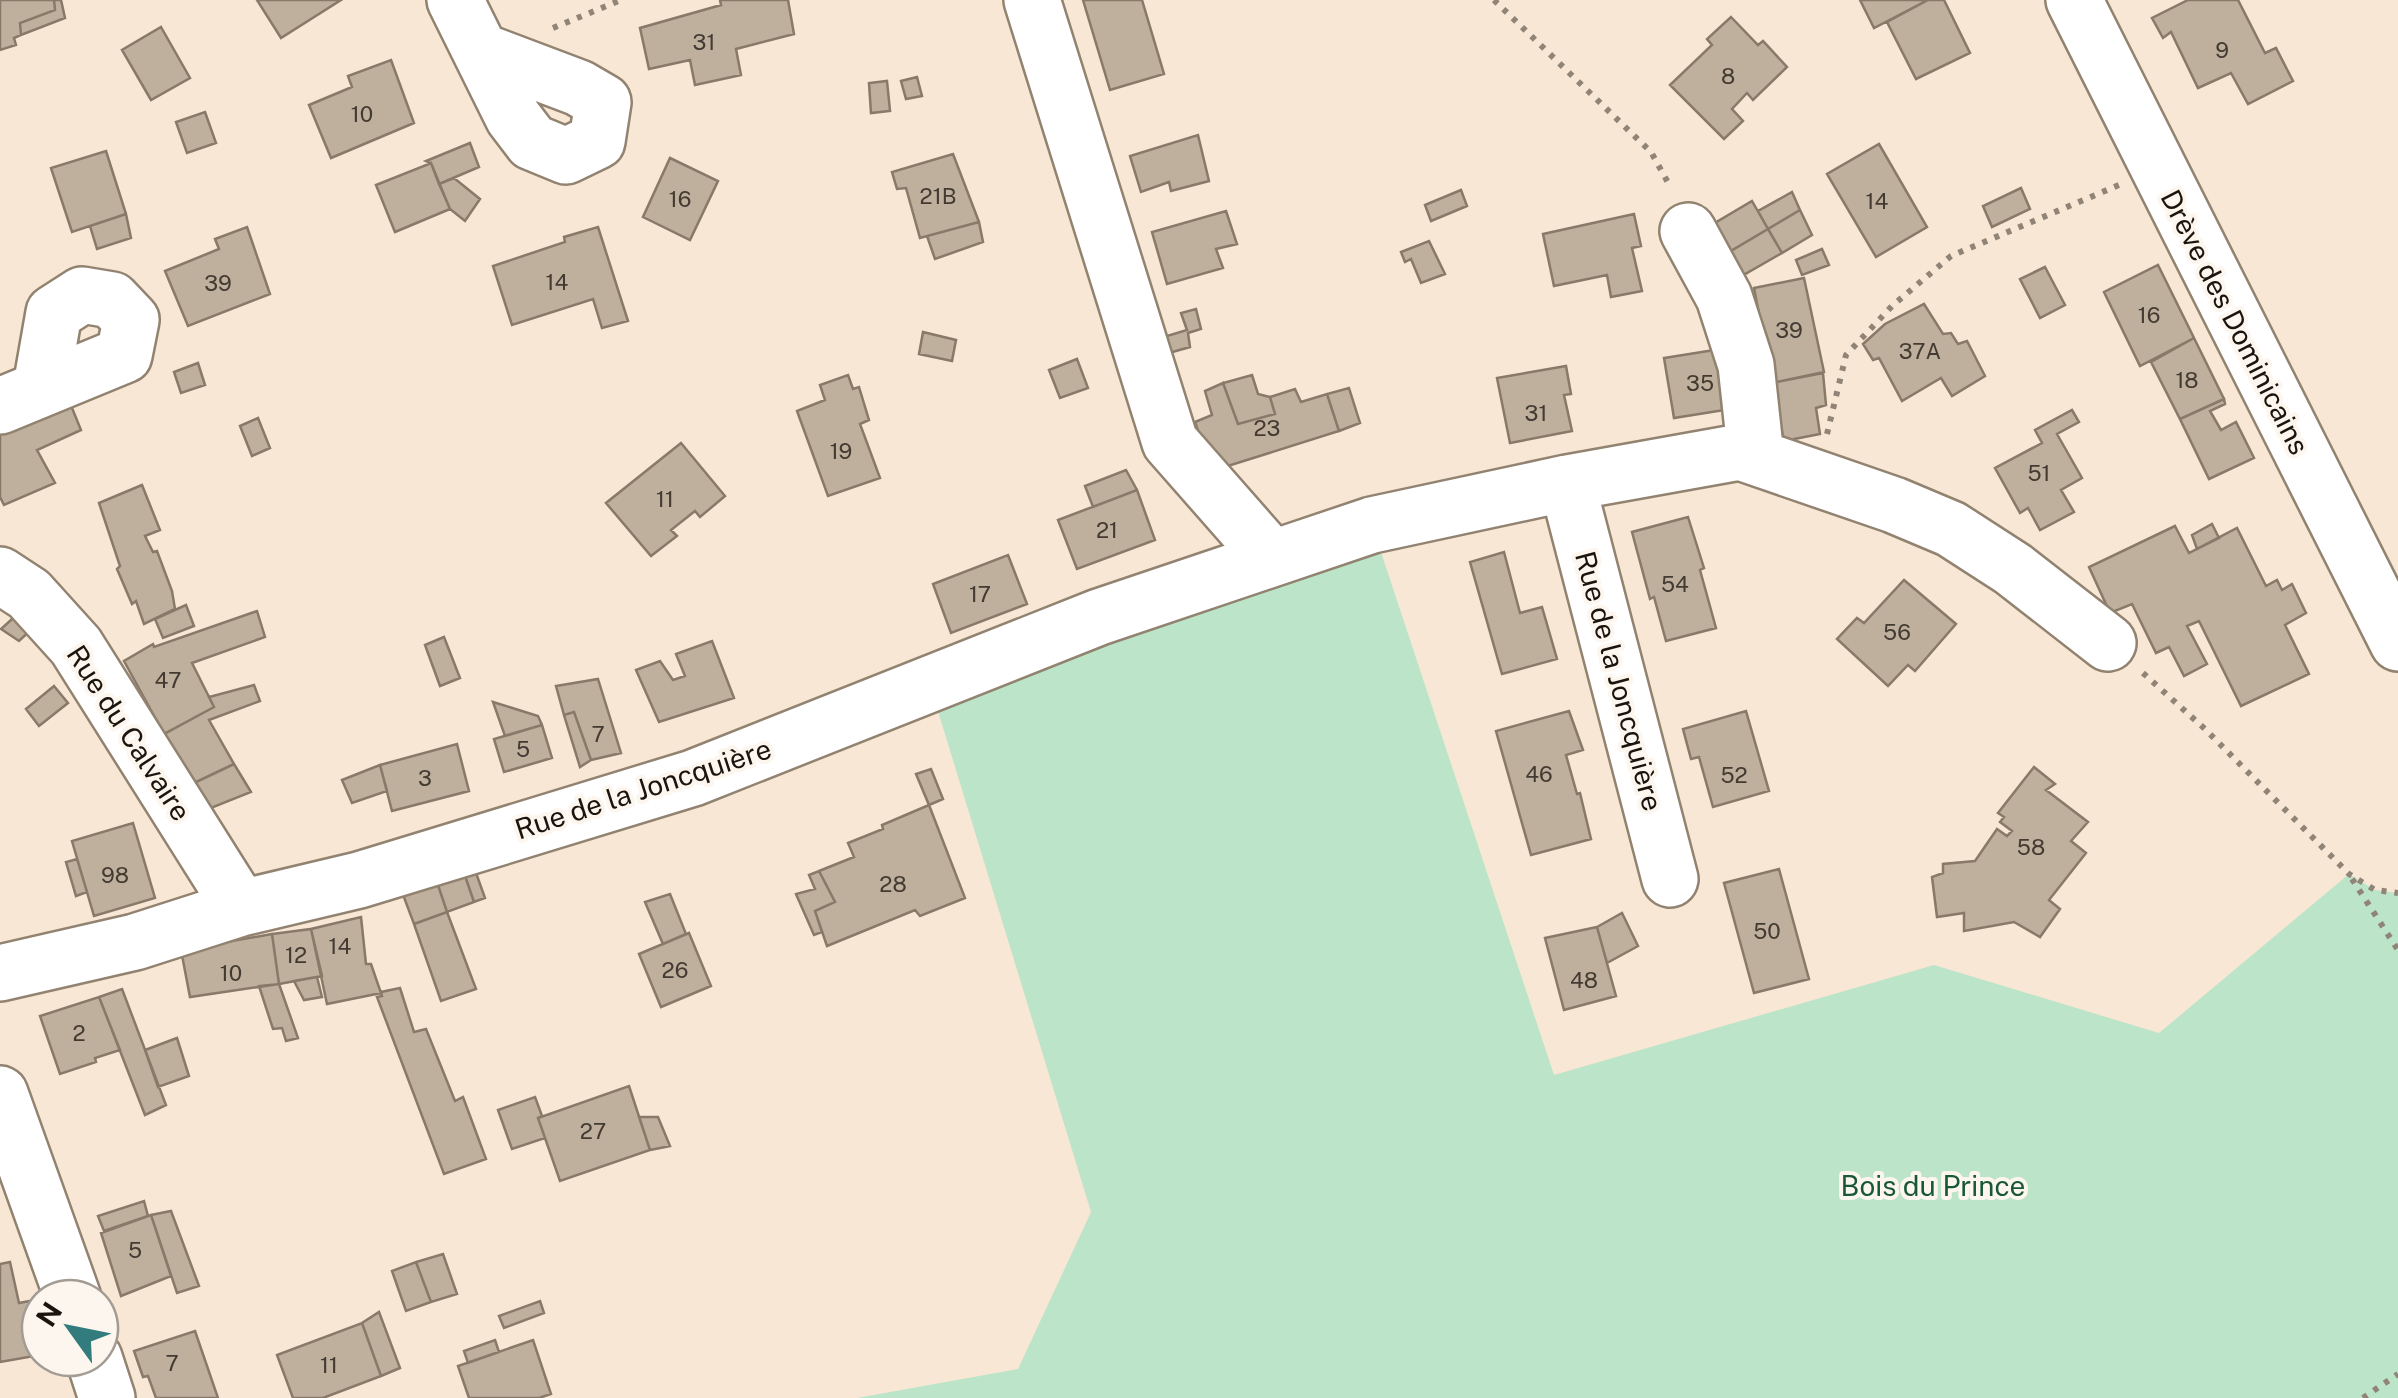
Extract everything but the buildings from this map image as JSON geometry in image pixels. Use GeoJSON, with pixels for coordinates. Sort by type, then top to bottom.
{"type":"FeatureCollection","features":[{"type":"Feature","properties":{"kind":"street"},"geometry":{"type":"LineString","coordinates":[[455,0],[481,51]]}},
{"type":"Feature","properties":{"kind":"street"},"geometry":{"type":"LineString","coordinates":[[1032,0],[1170,442],[1271,558]]}},
{"type":"Feature","properties":{"kind":"street","name":"Drève des Dominicains"},"geometry":{"type":"LineString","coordinates":[[2074,0],[2398,644]]}},
{"type":"Feature","properties":{"kind":"street"},"geometry":{"type":"LineString","coordinates":[[1688,231],[1724,297],[1746,365],[1756,457]]}},
{"type":"Feature","properties":{"kind":"street","name":"Rue de la Joncquière"},"geometry":{"type":"LineString","coordinates":[[0,974],[135,942],[241,908],[360,880],[693,778],[1099,617],[1372,525],[1567,483],[1740,452],[1951,529],[2013,570],[2108,643]]}},
{"type":"Feature","properties":{"kind":"street","name":"Rue de la Joncquière"},"geometry":{"type":"LineString","coordinates":[[1567,483],[1670,879]]}},
{"type":"Feature","properties":{"kind":"street","name":"Rue du Calvaire"},"geometry":{"type":"LineString","coordinates":[[0,575],[30,594],[76,646],[241,908]]}},
{"type":"Feature","properties":{"kind":"street"},"geometry":{"type":"LineString","coordinates":[[0,1094],[67,1278]]}},
{"type":"Feature","properties":{"kind":"path"},"geometry":{"type":"LineString","coordinates":[[1494,0],[1651,152],[1667,176],[1688,231]]}},
{"type":"Feature","properties":{"kind":"path"},"geometry":{"type":"LineString","coordinates":[[1806,475],[1830,426],[1846,354],[1928,274],[1952,256],[2158,170]]}},
{"type":"Feature","properties":{"kind":"path"},"geometry":{"type":"LineString","coordinates":[[2108,643],[2205,729],[2349,874],[2398,950]]}},
{"type":"Feature","properties":{"kind":"path"},"geometry":{"type":"LineString","coordinates":[[2349,874],[2375,890],[2398,893]]}},
{"type":"Feature","properties":{"kind":"path"},"geometry":{"type":"LineString","coordinates":[[2362,1398],[2398,1374]]}},
{"type":"Feature","properties":{"kind":"green space","name":"Bois du Prince"},"geometry":{"type":"Polygon","coordinates":[[[1372,525],[1554,1075],[1934,965],[2159,1033],[2349,874],[2375,890],[2398,893],[2398,1398],[857,1398],[1018,1369],[1091,1212],[930,685],[1372,525]]]}}]}
